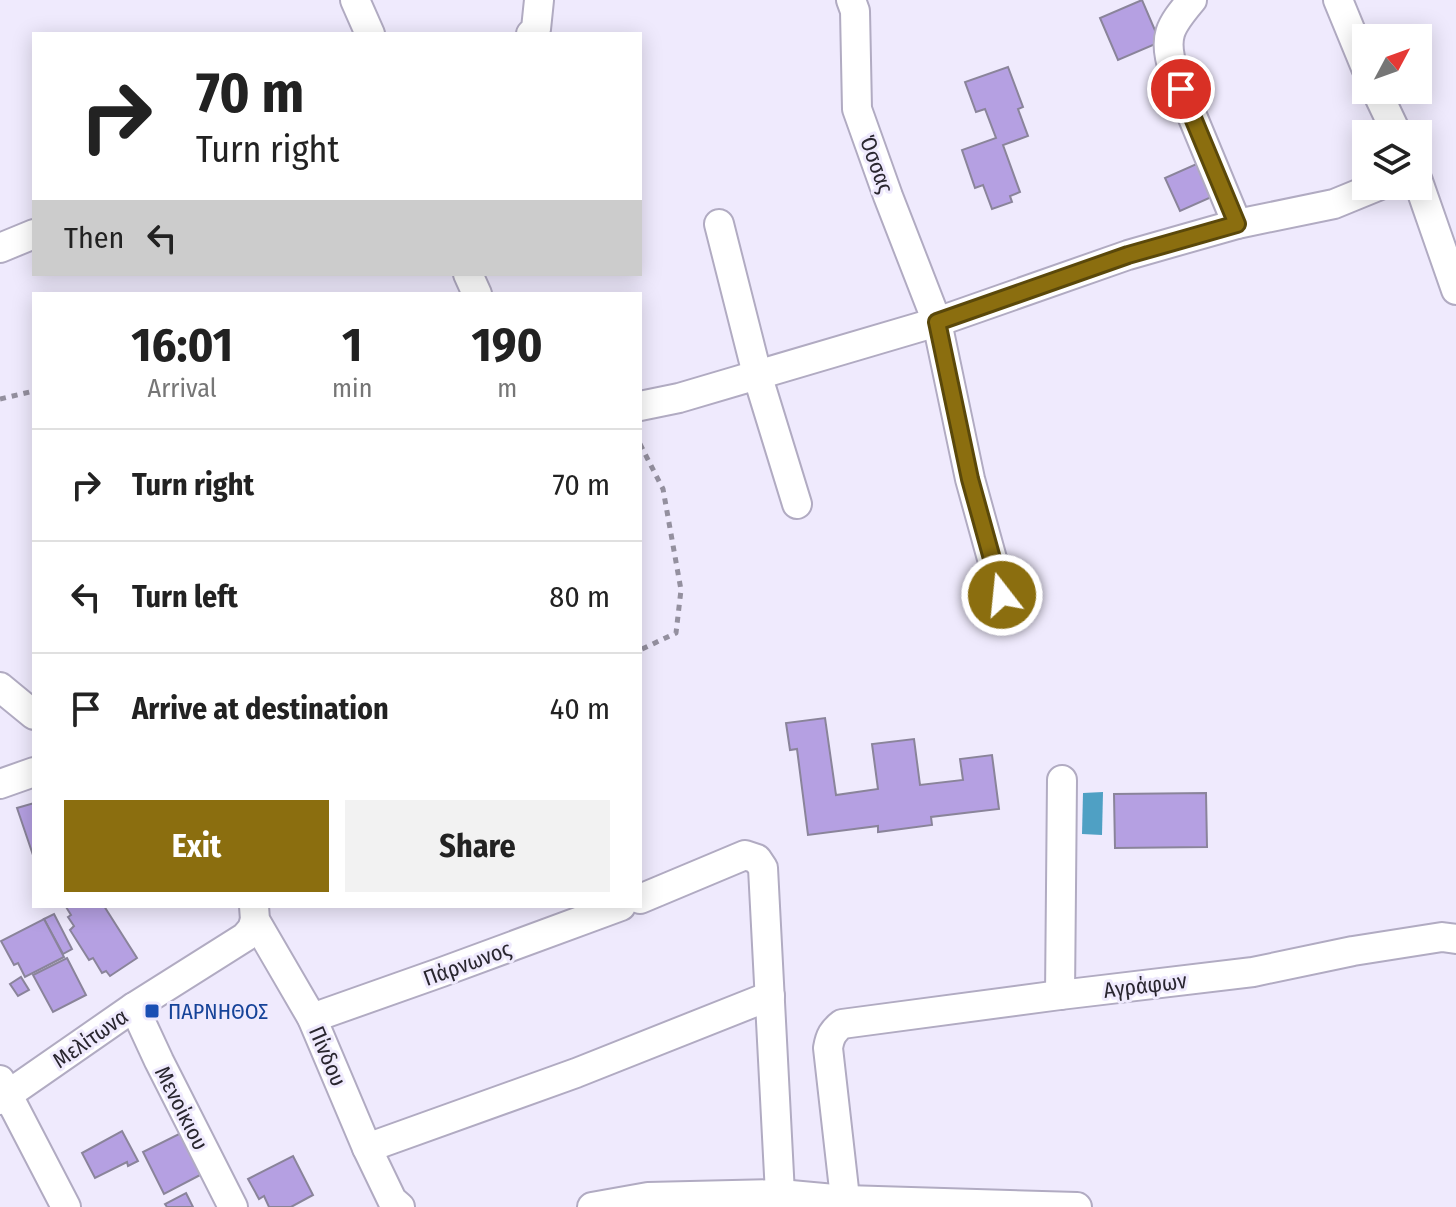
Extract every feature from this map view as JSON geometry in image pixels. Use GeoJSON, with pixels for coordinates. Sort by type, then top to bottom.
{"type":"FeatureCollection","features":[{"type":"Feature","properties":{"kind":"street"},"geometry":{"type":"LineString","coordinates":[[355,0],[369,32]]}},
{"type":"Feature","properties":{"kind":"street"},"geometry":{"type":"LineString","coordinates":[[533,32],[539,0]]}},
{"type":"Feature","properties":{"kind":"street","name":"Όσσας"},"geometry":{"type":"LineString","coordinates":[[851,0],[855,11],[857,109],[937,322],[970,479],[1002,595]]}},
{"type":"Feature","properties":{"kind":"street"},"geometry":{"type":"LineString","coordinates":[[1192,0],[1176,22],[1167,49],[1237,224]]}},
{"type":"Feature","properties":{"kind":"street"},"geometry":{"type":"LineString","coordinates":[[1338,0],[1352,34]]}},
{"type":"Feature","properties":{"kind":"street"},"geometry":{"type":"LineString","coordinates":[[642,406],[679,398],[937,322],[1128,255],[1237,224],[1334,204],[1352,197]]}},
{"type":"Feature","properties":{"kind":"street"},"geometry":{"type":"LineString","coordinates":[[1425,200],[1456,290]]}},
{"type":"Feature","properties":{"kind":"street"},"geometry":{"type":"LineString","coordinates":[[719,224],[757,374],[797,504]]}},
{"type":"Feature","properties":{"kind":"street"},"geometry":{"type":"LineString","coordinates":[[0,248],[32,235]]}},
{"type":"Feature","properties":{"kind":"street"},"geometry":{"type":"LineString","coordinates":[[0,687],[32,713]]}},
{"type":"Feature","properties":{"kind":"street"},"geometry":{"type":"LineString","coordinates":[[0,784],[32,773]]}},
{"type":"Feature","properties":{"kind":"street"},"geometry":{"type":"LineString","coordinates":[[1060,995],[1062,780]]}},
{"type":"Feature","properties":{"kind":"street"},"geometry":{"type":"LineString","coordinates":[[642,898],[745,855],[757,859],[763,868],[780,1194]]}},
{"type":"Feature","properties":{"kind":"street","name":"Πάρνωνος"},"geometry":{"type":"LineString","coordinates":[[312,1018],[616,908]]}},
{"type":"Feature","properties":{"kind":"street","name":"Πίνδου"},"geometry":{"type":"LineString","coordinates":[[254,913],[312,1018],[394,1205]]}},
{"type":"Feature","properties":{"kind":"street","name":"Μελίτωνα"},"geometry":{"type":"LineString","coordinates":[[2,1092],[245,937],[252,929],[254,913]]}},
{"type":"Feature","properties":{"kind":"street","name":"Αγράφων"},"geometry":{"type":"LineString","coordinates":[[846,1203],[828,1048],[829,1037],[842,1024],[1253,972],[1353,951],[1442,937],[1456,939]]}},
{"type":"Feature","properties":{"kind":"street"},"geometry":{"type":"LineString","coordinates":[[367,1148],[576,1073],[770,996]]}},
{"type":"Feature","properties":{"kind":"street","name":"Μενοίκιου"},"geometry":{"type":"LineString","coordinates":[[134,1007],[233,1207]]}},
{"type":"Feature","properties":{"kind":"street"},"geometry":{"type":"LineString","coordinates":[[2,1092],[66,1207]]}},
{"type":"Feature","properties":{"kind":"street"},"geometry":{"type":"LineString","coordinates":[[592,1207],[648,1197],[661,1202],[780,1194],[846,1203],[1077,1207]]}},
{"type":"Feature","properties":{"kind":"path"},"geometry":{"type":"LineString","coordinates":[[0,399],[32,391]]}},
{"type":"Feature","properties":{"kind":"path"},"geometry":{"type":"LineString","coordinates":[[642,448],[663,489],[681,590],[676,633],[642,649]]}},
{"type":"Feature","properties":{"kind":"water"},"geometry":{"type":"Polygon","coordinates":[[[1103,792],[1102,835],[1082,834],[1083,793],[1103,792]]]}},
{"type":"Feature","properties":{"kind":"building"},"geometry":{"type":"Polygon","coordinates":[[[1142,0],[1160,42],[1118,60],[1100,18],[1142,0]]]}},
{"type":"Feature","properties":{"kind":"building"},"geometry":{"type":"Polygon","coordinates":[[[1008,67],[1023,107],[1018,109],[1028,136],[1003,145],[1020,192],[1010,196],[1012,202],[992,209],[983,185],[975,188],[962,150],[996,138],[985,109],[976,112],[965,82],[1008,67]]]}},
{"type":"Feature","properties":{"kind":"building"},"geometry":{"type":"Polygon","coordinates":[[[1201,162],[1216,195],[1180,211],[1165,178],[1201,162]]]}},
{"type":"Feature","properties":{"kind":"building"},"geometry":{"type":"Polygon","coordinates":[[[825,718],[836,795],[878,789],[872,744],[914,739],[920,785],[963,780],[960,759],[992,755],[999,809],[931,817],[932,825],[878,832],[878,826],[808,835],[797,749],[790,750],[786,723],[825,718]]]}},
{"type":"Feature","properties":{"kind":"building"},"geometry":{"type":"Polygon","coordinates":[[[1206,793],[1207,847],[1115,848],[1114,794],[1206,793]]]}},
{"type":"Feature","properties":{"kind":"building"},"geometry":{"type":"Polygon","coordinates":[[[32,804],[32,852],[17,808],[32,804]]]}},
{"type":"Feature","properties":{"kind":"building"},"geometry":{"type":"Polygon","coordinates":[[[67,908],[105,908],[137,958],[110,976],[106,971],[102,973],[93,958],[89,960],[70,930],[74,926],[68,917],[71,915],[67,908]]]}},
{"type":"Feature","properties":{"kind":"building"},"geometry":{"type":"Polygon","coordinates":[[[54,914],[72,949],[63,954],[44,919],[54,914]]]}},
{"type":"Feature","properties":{"kind":"building"},"geometry":{"type":"Polygon","coordinates":[[[44,919],[64,957],[25,977],[18,963],[14,965],[1,941],[44,919]]]}},
{"type":"Feature","properties":{"kind":"building"},"geometry":{"type":"Polygon","coordinates":[[[67,958],[86,995],[53,1012],[33,975],[67,958]]]}},
{"type":"Feature","properties":{"kind":"building"},"geometry":{"type":"Polygon","coordinates":[[[21,977],[29,990],[18,996],[10,984],[21,977]]]}},
{"type":"Feature","properties":{"kind":"building"},"geometry":{"type":"Polygon","coordinates":[[[122,1131],[138,1161],[128,1166],[127,1162],[95,1178],[82,1153],[122,1131]]]}},
{"type":"Feature","properties":{"kind":"building"},"geometry":{"type":"Polygon","coordinates":[[[183,1132],[204,1173],[164,1194],[143,1152],[183,1132]]]}},
{"type":"Feature","properties":{"kind":"building"},"geometry":{"type":"Polygon","coordinates":[[[293,1156],[313,1195],[291,1207],[269,1207],[264,1196],[259,1199],[248,1179],[293,1156]]]}},
{"type":"Feature","properties":{"kind":"building"},"geometry":{"type":"Polygon","coordinates":[[[186,1193],[193,1207],[167,1207],[165,1204],[186,1193]]]}},
{"type":"Feature","properties":{"kind":"place","name":"ΠΑΡΝΗΘΟΣ"},"geometry":{"type":"Point","coordinates":[152,1011]}},
{"type":"Feature","properties":{"kind":"route"},"geometry":{"type":"LineString","coordinates":[[1002,595],[970,479],[937,322],[1128,255],[1237,224],[1181,89]]}}]}
